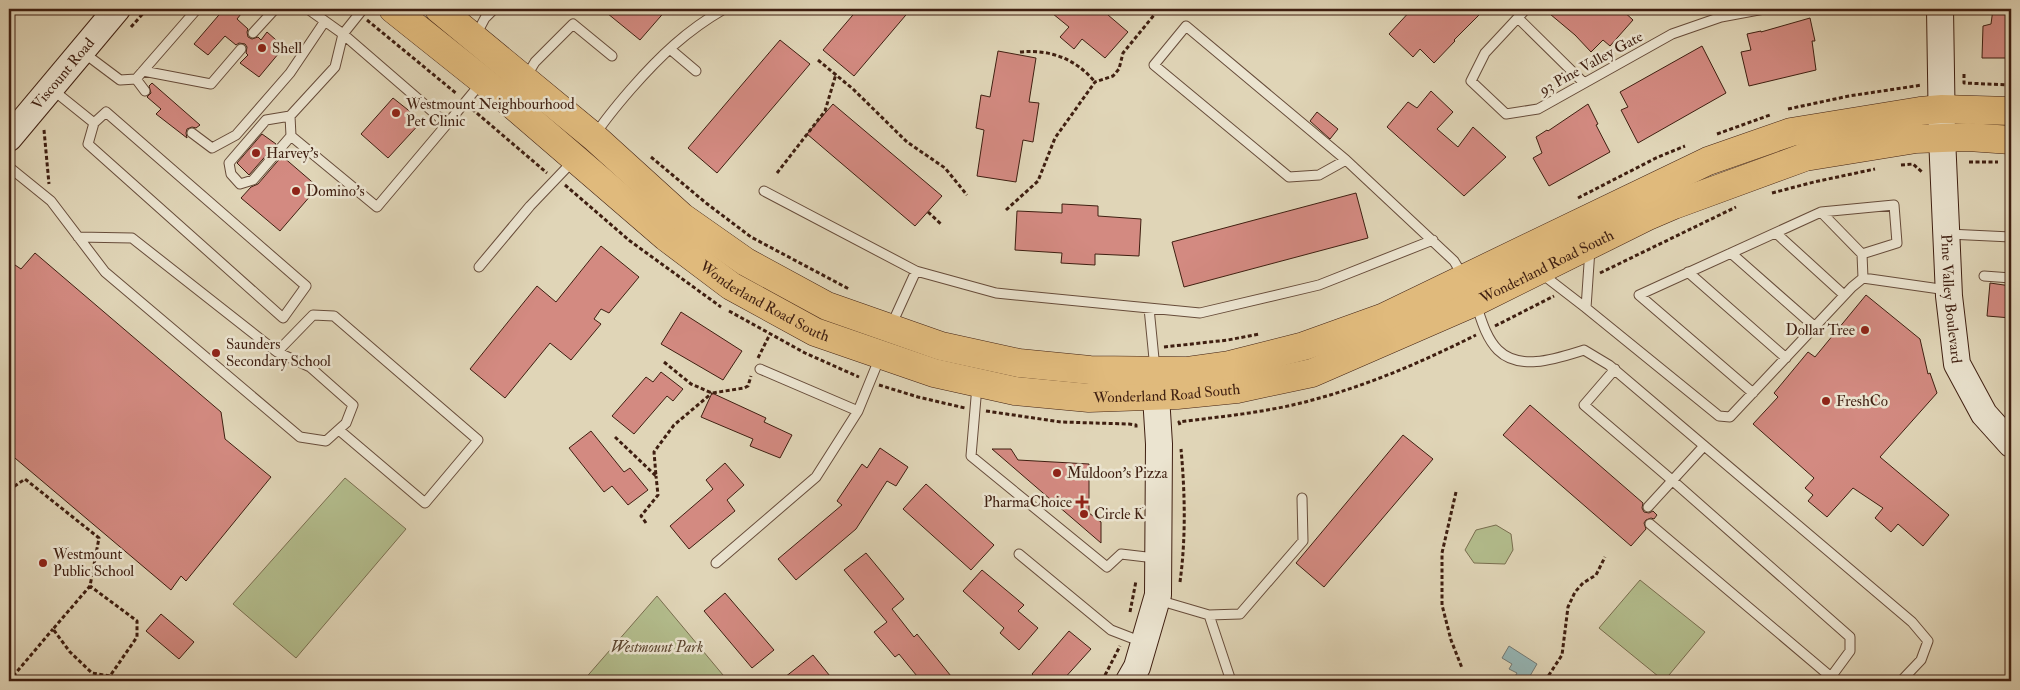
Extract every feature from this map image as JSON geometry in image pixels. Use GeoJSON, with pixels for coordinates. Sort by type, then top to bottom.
{"type":"FeatureCollection","features":[{"type":"Feature","properties":{"kind":"main road","name":"Wonderland Road South"},"geometry":{"type":"LineString","coordinates":[[393,9],[482,80],[516,90]]}},
{"type":"Feature","properties":{"kind":"main road","name":"Wonderland Road South"},"geometry":{"type":"LineString","coordinates":[[439,9],[475,37],[516,90],[585,148],[666,237],[731,286],[815,332],[886,342],[941,346],[1019,363],[1155,376],[1237,389],[1312,373],[1708,161],[1791,132],[1920,111],[1942,109],[2011,111]]}},
{"type":"Feature","properties":{"kind":"main road","name":"Wonderland Road South"},"geometry":{"type":"LineString","coordinates":[[1470,290],[1538,271],[1674,205],[1805,157],[1897,142],[1968,136],[2006,151]]}},
{"type":"Feature","properties":{"kind":"main road","name":"Wonderland Road South"},"geometry":{"type":"LineString","coordinates":[[886,342],[934,373],[1015,391],[1089,398],[1155,376]]}},
{"type":"Feature","properties":{"kind":"street","name":"Viscount Road"},"geometry":{"type":"LineString","coordinates":[[9,138],[117,9]]}},
{"type":"Feature","properties":{"kind":"street","name":"Pine Valley Boulevard"},"geometry":{"type":"LineString","coordinates":[[1940,9],[1942,137],[1948,234],[1949,290],[1957,364],[1984,414],[2011,444]]}},
{"type":"Feature","properties":{"kind":"street"},"geometry":{"type":"LineString","coordinates":[[1129,681],[1137,667],[1135,639],[1167,603],[1150,557],[1159,444],[1155,376]]}},
{"type":"Feature","properties":{"kind":"lane"},"geometry":{"type":"LineString","coordinates":[[82,51],[120,80],[136,79],[197,9]]}},
{"type":"Feature","properties":{"kind":"lane"},"geometry":{"type":"LineString","coordinates":[[253,33],[275,9]]}},
{"type":"Feature","properties":{"kind":"lane"},"geometry":{"type":"LineString","coordinates":[[308,9],[343,34],[447,124]]}},
{"type":"Feature","properties":{"kind":"lane"},"geometry":{"type":"LineString","coordinates":[[475,37],[485,18],[494,9]]}},
{"type":"Feature","properties":{"kind":"lane"},"geometry":{"type":"LineString","coordinates":[[479,267],[530,206],[585,148],[605,120],[660,57],[700,23],[724,9]]}},
{"type":"Feature","properties":{"kind":"lane","name":"93 Pine Valley Gate"},"geometry":{"type":"LineString","coordinates":[[1526,9],[1485,53],[1471,81],[1506,114],[1538,109],[1672,34],[1721,17],[1764,9]]}},
{"type":"Feature","properties":{"kind":"lane"},"geometry":{"type":"LineString","coordinates":[[290,116],[291,136],[253,180],[240,184],[231,174],[229,163],[266,120],[290,116],[334,67],[343,34],[364,13]]}},
{"type":"Feature","properties":{"kind":"lane"},"geometry":{"type":"LineString","coordinates":[[1518,18],[1584,83]]}},
{"type":"Feature","properties":{"kind":"lane"},"geometry":{"type":"LineString","coordinates":[[192,133],[212,148],[236,135],[290,73],[325,21]]}},
{"type":"Feature","properties":{"kind":"lane"},"geometry":{"type":"LineString","coordinates":[[516,90],[535,62],[573,24],[612,56]]}},
{"type":"Feature","properties":{"kind":"lane"},"geometry":{"type":"LineString","coordinates":[[1346,160],[1319,175],[1289,177],[1154,65],[1186,26],[1346,160],[1454,261],[1470,290],[1486,330],[1498,350],[1520,362],[1555,359],[1584,350],[1615,370],[1703,447],[1912,622],[1928,641],[1921,660],[1901,681]]}},
{"type":"Feature","properties":{"kind":"lane"},"geometry":{"type":"LineString","coordinates":[[143,71],[210,84],[241,49]]}},
{"type":"Feature","properties":{"kind":"lane"},"geometry":{"type":"LineString","coordinates":[[670,49],[696,71]]}},
{"type":"Feature","properties":{"kind":"lane"},"geometry":{"type":"LineString","coordinates":[[136,79],[144,91]]}},
{"type":"Feature","properties":{"kind":"lane"},"geometry":{"type":"LineString","coordinates":[[291,136],[378,206],[482,80]]}},
{"type":"Feature","properties":{"kind":"lane"},"geometry":{"type":"LineString","coordinates":[[51,88],[94,123]]}},
{"type":"Feature","properties":{"kind":"lane"},"geometry":{"type":"LineString","coordinates":[[106,112],[306,286],[283,318],[88,144],[94,123],[106,112]]}},
{"type":"Feature","properties":{"kind":"lane"},"geometry":{"type":"LineString","coordinates":[[9,167],[51,201],[78,237],[105,272],[300,437],[326,441],[346,422],[353,405],[310,367],[277,352],[132,238],[78,237]]}},
{"type":"Feature","properties":{"kind":"lane"},"geometry":{"type":"LineString","coordinates":[[764,191],[916,272],[996,293],[1200,313],[1319,286],[1433,240]]}},
{"type":"Feature","properties":{"kind":"lane"},"geometry":{"type":"LineString","coordinates":[[1753,393],[1639,294],[1821,212],[1894,205],[1897,243],[1862,254]]}},
{"type":"Feature","properties":{"kind":"lane"},"geometry":{"type":"LineString","coordinates":[[1821,212],[1862,254],[1863,278]]}},
{"type":"Feature","properties":{"kind":"lane"},"geometry":{"type":"LineString","coordinates":[[1776,233],[1844,295]]}},
{"type":"Feature","properties":{"kind":"lane"},"geometry":{"type":"LineString","coordinates":[[1948,234],[2011,237]]}},
{"type":"Feature","properties":{"kind":"lane"},"geometry":{"type":"LineString","coordinates":[[1586,308],[1590,245]]}},
{"type":"Feature","properties":{"kind":"lane"},"geometry":{"type":"LineString","coordinates":[[1731,253],[1815,327]]}},
{"type":"Feature","properties":{"kind":"lane"},"geometry":{"type":"LineString","coordinates":[[1538,271],[1719,416],[1730,417],[1844,295],[1863,278],[1949,290]]}},
{"type":"Feature","properties":{"kind":"lane"},"geometry":{"type":"LineString","coordinates":[[716,563],[816,477],[858,411],[916,272]]}},
{"type":"Feature","properties":{"kind":"lane"},"geometry":{"type":"LineString","coordinates":[[1688,272],[1786,358]]}},
{"type":"Feature","properties":{"kind":"lane"},"geometry":{"type":"LineString","coordinates":[[1984,276],[2011,278]]}},
{"type":"Feature","properties":{"kind":"lane"},"geometry":{"type":"LineString","coordinates":[[1149,308],[1155,376]]}},
{"type":"Feature","properties":{"kind":"lane"},"geometry":{"type":"LineString","coordinates":[[277,352],[313,315],[334,316],[478,440],[425,504],[339,430]]}},
{"type":"Feature","properties":{"kind":"lane"},"geometry":{"type":"LineString","coordinates":[[760,369],[858,411]]}},
{"type":"Feature","properties":{"kind":"lane"},"geometry":{"type":"LineString","coordinates":[[1615,370],[1584,405],[1850,638],[1850,652],[1829,679],[1650,524]]}},
{"type":"Feature","properties":{"kind":"lane"},"geometry":{"type":"LineString","coordinates":[[978,383],[971,456],[1107,567],[1121,554],[1150,557]]}},
{"type":"Feature","properties":{"kind":"lane"},"geometry":{"type":"LineString","coordinates":[[1648,507],[1703,447]]}},
{"type":"Feature","properties":{"kind":"lane"},"geometry":{"type":"LineString","coordinates":[[1167,603],[1209,615],[1240,614],[1303,541],[1302,498]]}},
{"type":"Feature","properties":{"kind":"lane"},"geometry":{"type":"LineString","coordinates":[[1019,554],[1111,630],[1135,639]]}},
{"type":"Feature","properties":{"kind":"lane"},"geometry":{"type":"LineString","coordinates":[[1209,615],[1231,681]]}},
{"type":"Feature","properties":{"kind":"path"},"geometry":{"type":"LineString","coordinates":[[1006,210],[1038,181],[1055,138],[1095,82],[1113,76],[1119,69],[1123,53],[1158,9]]}},
{"type":"Feature","properties":{"kind":"path"},"geometry":{"type":"LineString","coordinates":[[364,13],[465,102],[556,179],[566,185]]}},
{"type":"Feature","properties":{"kind":"path"},"geometry":{"type":"LineString","coordinates":[[1020,52],[1036,50],[1054,55],[1080,66],[1095,82]]}},
{"type":"Feature","properties":{"kind":"path"},"geometry":{"type":"LineString","coordinates":[[818,60],[853,88],[907,142],[945,168],[967,195]]}},
{"type":"Feature","properties":{"kind":"path"},"geometry":{"type":"LineString","coordinates":[[1963,65],[1964,84],[2011,85]]}},
{"type":"Feature","properties":{"kind":"path"},"geometry":{"type":"LineString","coordinates":[[777,173],[826,111],[836,74]]}},
{"type":"Feature","properties":{"kind":"path"},"geometry":{"type":"LineString","coordinates":[[44,130],[51,201]]}},
{"type":"Feature","properties":{"kind":"path"},"geometry":{"type":"LineString","coordinates":[[1969,162],[2006,151]]}},
{"type":"Feature","properties":{"kind":"path"},"geometry":{"type":"LineString","coordinates":[[648,155],[751,238],[855,292]]}},
{"type":"Feature","properties":{"kind":"path"},"geometry":{"type":"LineString","coordinates":[[928,212],[941,224]]}},
{"type":"Feature","properties":{"kind":"path"},"geometry":{"type":"LineString","coordinates":[[1180,431],[1179,422],[1256,412],[1314,400],[1378,379],[1486,330]]}},
{"type":"Feature","properties":{"kind":"path"},"geometry":{"type":"LineString","coordinates":[[1155,376],[1219,341],[1263,333]]}},
{"type":"Feature","properties":{"kind":"path"},"geometry":{"type":"LineString","coordinates":[[646,523],[641,516],[658,494],[654,452],[674,425],[712,393],[748,386],[751,377],[760,369],[755,362],[770,334]]}},
{"type":"Feature","properties":{"kind":"path"},"geometry":{"type":"LineString","coordinates":[[664,362],[691,384],[712,393]]}},
{"type":"Feature","properties":{"kind":"path"},"geometry":{"type":"LineString","coordinates":[[870,382],[918,398],[975,410],[1061,422],[1129,424],[1136,425],[1138,433]]}},
{"type":"Feature","properties":{"kind":"path"},"geometry":{"type":"LineString","coordinates":[[615,437],[656,476]]}},
{"type":"Feature","properties":{"kind":"path"},"geometry":{"type":"LineString","coordinates":[[1167,603],[1184,556],[1181,440]]}},
{"type":"Feature","properties":{"kind":"path"},"geometry":{"type":"LineString","coordinates":[[9,490],[26,479],[98,538],[90,586],[9,681]]}},
{"type":"Feature","properties":{"kind":"path"},"geometry":{"type":"LineString","coordinates":[[1456,492],[1442,553],[1442,606],[1450,640],[1462,668]]}},
{"type":"Feature","properties":{"kind":"path"},"geometry":{"type":"LineString","coordinates":[[1102,681],[1135,639],[1150,557]]}},
{"type":"Feature","properties":{"kind":"path"},"geometry":{"type":"LineString","coordinates":[[1545,681],[1562,655],[1568,607],[1583,583],[1596,575],[1604,558]]}},
{"type":"Feature","properties":{"kind":"path"},"geometry":{"type":"LineString","coordinates":[[54,629],[70,652],[92,673],[110,676],[137,637],[137,621],[90,586]]}},
{"type":"Feature","properties":{"kind":"green space"},"geometry":{"type":"Polygon","coordinates":[[[345,478],[406,529],[296,658],[233,604],[345,478]]]}},
{"type":"Feature","properties":{"kind":"green space"},"geometry":{"type":"Polygon","coordinates":[[[1496,525],[1511,534],[1513,550],[1505,564],[1474,563],[1465,550],[1476,530],[1496,525]]]}},
{"type":"Feature","properties":{"kind":"green space"},"geometry":{"type":"Polygon","coordinates":[[[1640,580],[1705,632],[1664,681],[1599,628],[1640,580]]]}},
{"type":"Feature","properties":{"kind":"green space","name":"Westmount Park"},"geometry":{"type":"Polygon","coordinates":[[[657,596],[728,681],[583,681],[657,596]]]}},
{"type":"Feature","properties":{"kind":"water"},"geometry":{"type":"Polygon","coordinates":[[[1509,646],[1537,664],[1527,681],[1512,681],[1517,673],[1509,669],[1512,664],[1502,658],[1509,646]]]}},
{"type":"Feature","properties":{"kind":"building","name":"Shell"},"geometry":{"type":"Polygon","coordinates":[[[224,9],[245,9],[237,19],[248,29],[248,37],[252,39],[258,37],[261,40],[267,32],[284,47],[259,77],[240,63],[248,55],[245,44],[239,43],[236,45],[225,36],[208,55],[194,44],[224,9]]]}},
{"type":"Feature","properties":{"kind":"building"},"geometry":{"type":"Polygon","coordinates":[[[602,9],[667,9],[640,40],[602,9]]]}},
{"type":"Feature","properties":{"kind":"building"},"geometry":{"type":"Polygon","coordinates":[[[858,9],[911,9],[854,76],[823,50],[858,9]]]}},
{"type":"Feature","properties":{"kind":"building"},"geometry":{"type":"Polygon","coordinates":[[[1047,9],[1101,9],[1128,32],[1105,58],[1082,39],[1074,49],[1060,37],[1069,27],[1047,9]]]}},
{"type":"Feature","properties":{"kind":"building"},"geometry":{"type":"Polygon","coordinates":[[[1412,9],[1485,9],[1434,63],[1420,49],[1413,57],[1389,34],[1412,9]]]}},
{"type":"Feature","properties":{"kind":"building"},"geometry":{"type":"Polygon","coordinates":[[[1544,9],[1621,9],[1633,20],[1610,46],[1603,40],[1591,52],[1575,35],[1544,9]]]}},
{"type":"Feature","properties":{"kind":"building"},"geometry":{"type":"Polygon","coordinates":[[[1993,9],[2011,9],[2011,58],[1982,58],[1983,26],[1991,24],[1993,9]]]}},
{"type":"Feature","properties":{"kind":"building"},"geometry":{"type":"Polygon","coordinates":[[[1810,18],[1815,41],[1812,41],[1816,70],[1749,86],[1741,52],[1751,50],[1747,34],[1761,32],[1810,18]]]}},
{"type":"Feature","properties":{"kind":"building"},"geometry":{"type":"Polygon","coordinates":[[[780,40],[810,64],[717,173],[688,148],[780,40]]]}},
{"type":"Feature","properties":{"kind":"building"},"geometry":{"type":"Polygon","coordinates":[[[1702,46],[1726,93],[1638,143],[1621,110],[1628,107],[1620,92],[1702,46]]]}},
{"type":"Feature","properties":{"kind":"building"},"geometry":{"type":"Polygon","coordinates":[[[998,51],[1036,58],[1029,102],[1039,103],[1033,142],[1023,140],[1016,182],[977,176],[984,130],[976,128],[981,95],[990,97],[998,51]]]}},
{"type":"Feature","properties":{"kind":"building"},"geometry":{"type":"Polygon","coordinates":[[[152,83],[200,125],[196,128],[187,129],[187,138],[156,114],[161,109],[147,97],[151,93],[149,86],[152,83]]]}},
{"type":"Feature","properties":{"kind":"building"},"geometry":{"type":"Polygon","coordinates":[[[1431,91],[1453,112],[1437,129],[1458,147],[1473,127],[1506,157],[1464,196],[1387,127],[1408,102],[1417,108],[1431,91]]]}},
{"type":"Feature","properties":{"kind":"building","name":"Westmount Neighbourhood Pet Clinic"},"geometry":{"type":"Polygon","coordinates":[[[393,98],[422,121],[388,158],[361,134],[393,98]]]}},
{"type":"Feature","properties":{"kind":"building"},"geometry":{"type":"Polygon","coordinates":[[[833,104],[942,196],[915,226],[807,134],[833,104]]]}},
{"type":"Feature","properties":{"kind":"building"},"geometry":{"type":"Polygon","coordinates":[[[1588,104],[1610,152],[1549,186],[1533,158],[1542,153],[1536,137],[1588,104]]]}},
{"type":"Feature","properties":{"kind":"building"},"geometry":{"type":"Polygon","coordinates":[[[1317,112],[1338,129],[1330,139],[1310,121],[1317,112]]]}},
{"type":"Feature","properties":{"kind":"building","name":"Harvey's"},"geometry":{"type":"Polygon","coordinates":[[[262,134],[276,144],[249,175],[237,163],[262,134]]]}},
{"type":"Feature","properties":{"kind":"building"},"geometry":{"type":"Polygon","coordinates":[[[282,156],[318,187],[280,231],[241,198],[251,187],[258,184],[282,156]]]}},
{"type":"Feature","properties":{"kind":"building"},"geometry":{"type":"Polygon","coordinates":[[[1356,193],[1368,238],[1184,287],[1172,242],[1356,193]]]}},
{"type":"Feature","properties":{"kind":"building"},"geometry":{"type":"Polygon","coordinates":[[[1062,204],[1098,206],[1098,216],[1141,219],[1139,256],[1095,254],[1095,265],[1061,263],[1062,253],[1015,250],[1017,211],[1062,213],[1062,204]]]}},
{"type":"Feature","properties":{"kind":"building"},"geometry":{"type":"Polygon","coordinates":[[[601,246],[639,277],[609,313],[601,309],[594,319],[601,324],[571,360],[550,343],[505,398],[470,369],[537,286],[556,302],[601,246]]]}},
{"type":"Feature","properties":{"kind":"building"},"geometry":{"type":"Polygon","coordinates":[[[35,253],[221,412],[225,439],[271,477],[186,581],[181,576],[171,590],[9,453],[9,261],[21,269],[35,253]]]}},
{"type":"Feature","properties":{"kind":"building"},"geometry":{"type":"Polygon","coordinates":[[[1990,283],[2011,286],[2011,318],[1987,316],[1990,283]]]}},
{"type":"Feature","properties":{"kind":"building"},"geometry":{"type":"Polygon","coordinates":[[[1866,295],[1920,339],[1928,374],[1930,373],[1937,393],[1880,457],[1949,515],[1923,546],[1898,524],[1891,532],[1875,518],[1883,508],[1853,488],[1827,517],[1808,501],[1813,495],[1805,488],[1814,478],[1753,424],[1778,397],[1774,393],[1808,352],[1815,357],[1866,295]]]}},
{"type":"Feature","properties":{"kind":"building"},"geometry":{"type":"Polygon","coordinates":[[[681,312],[742,351],[723,380],[661,344],[681,312]]]}},
{"type":"Feature","properties":{"kind":"building"},"geometry":{"type":"Polygon","coordinates":[[[661,372],[683,389],[673,401],[667,396],[634,434],[612,416],[646,377],[653,382],[661,372]]]}},
{"type":"Feature","properties":{"kind":"building"},"geometry":{"type":"Polygon","coordinates":[[[712,393],[766,418],[764,422],[792,435],[780,458],[750,446],[753,439],[701,417],[712,393]]]}},
{"type":"Feature","properties":{"kind":"building"},"geometry":{"type":"Polygon","coordinates":[[[1530,405],[1643,503],[1642,508],[1644,512],[1649,513],[1653,511],[1657,515],[1654,519],[1646,520],[1644,523],[1646,529],[1631,546],[1503,435],[1530,405]]]}},
{"type":"Feature","properties":{"kind":"building"},"geometry":{"type":"Polygon","coordinates":[[[591,431],[624,472],[630,468],[648,490],[628,505],[612,486],[604,492],[569,448],[591,431]]]}},
{"type":"Feature","properties":{"kind":"building"},"geometry":{"type":"Polygon","coordinates":[[[1403,435],[1433,459],[1324,587],[1296,563],[1403,435]]]}},
{"type":"Feature","properties":{"kind":"building"},"geometry":{"type":"Polygon","coordinates":[[[880,448],[908,467],[896,486],[887,481],[856,529],[796,580],[778,559],[842,505],[837,501],[862,464],[867,468],[880,448]]]}},
{"type":"Feature","properties":{"kind":"building"},"geometry":{"type":"Polygon","coordinates":[[[992,449],[1011,449],[1018,460],[1089,464],[1089,513],[1101,522],[1101,543],[992,449]]]}},
{"type":"Feature","properties":{"kind":"building"},"geometry":{"type":"Polygon","coordinates":[[[725,463],[744,485],[727,500],[735,511],[689,549],[670,526],[713,489],[706,480],[725,463]]]}},
{"type":"Feature","properties":{"kind":"building"},"geometry":{"type":"Polygon","coordinates":[[[926,484],[994,545],[971,570],[903,509],[926,484]]]}},
{"type":"Feature","properties":{"kind":"building"},"geometry":{"type":"Polygon","coordinates":[[[866,553],[904,599],[892,609],[914,637],[917,634],[955,681],[921,681],[899,654],[895,657],[874,632],[887,622],[844,570],[866,553]]]}},
{"type":"Feature","properties":{"kind":"building"},"geometry":{"type":"Polygon","coordinates":[[[982,570],[1024,605],[1018,611],[1038,628],[1019,650],[1000,633],[1004,628],[963,591],[982,570]]]}},
{"type":"Feature","properties":{"kind":"building"},"geometry":{"type":"Polygon","coordinates":[[[725,593],[774,650],[752,668],[704,611],[725,593]]]}},
{"type":"Feature","properties":{"kind":"building"},"geometry":{"type":"Polygon","coordinates":[[[161,614],[194,642],[179,659],[146,631],[161,614]]]}},
{"type":"Feature","properties":{"kind":"building"},"geometry":{"type":"Polygon","coordinates":[[[1069,631],[1091,649],[1062,681],[1039,681],[1032,674],[1069,631]]]}},
{"type":"Feature","properties":{"kind":"building"},"geometry":{"type":"Polygon","coordinates":[[[813,655],[834,681],[780,681],[813,655]]]}},
{"type":"Feature","properties":{"kind":"place","name":"Shell"},"geometry":{"type":"Point","coordinates":[262,48]}},
{"type":"Feature","properties":{"kind":"place","name":"Westmount Neighbourhood Pet Clinic"},"geometry":{"type":"Point","coordinates":[396,113]}},
{"type":"Feature","properties":{"kind":"place","name":"Harvey's"},"geometry":{"type":"Point","coordinates":[256,153]}},
{"type":"Feature","properties":{"kind":"place","name":"Domino's"},"geometry":{"type":"Point","coordinates":[296,191]}},
{"type":"Feature","properties":{"kind":"place","name":"Dollar Tree"},"geometry":{"type":"Point","coordinates":[1865,330]}},
{"type":"Feature","properties":{"kind":"place","name":"Saunders Secondary School"},"geometry":{"type":"Point","coordinates":[216,353]}},
{"type":"Feature","properties":{"kind":"place","name":"FreshCo"},"geometry":{"type":"Point","coordinates":[1826,401]}},
{"type":"Feature","properties":{"kind":"place","name":"Muldoon's Pizza"},"geometry":{"type":"Point","coordinates":[1057,473]}},
{"type":"Feature","properties":{"kind":"place","name":"PharmaChoice"},"geometry":{"type":"Point","coordinates":[1082,502]}},
{"type":"Feature","properties":{"kind":"place","name":"Circle K"},"geometry":{"type":"Point","coordinates":[1084,514]}},
{"type":"Feature","properties":{"kind":"place","name":"Westmount Public School"},"geometry":{"type":"Point","coordinates":[43,563]}}]}
